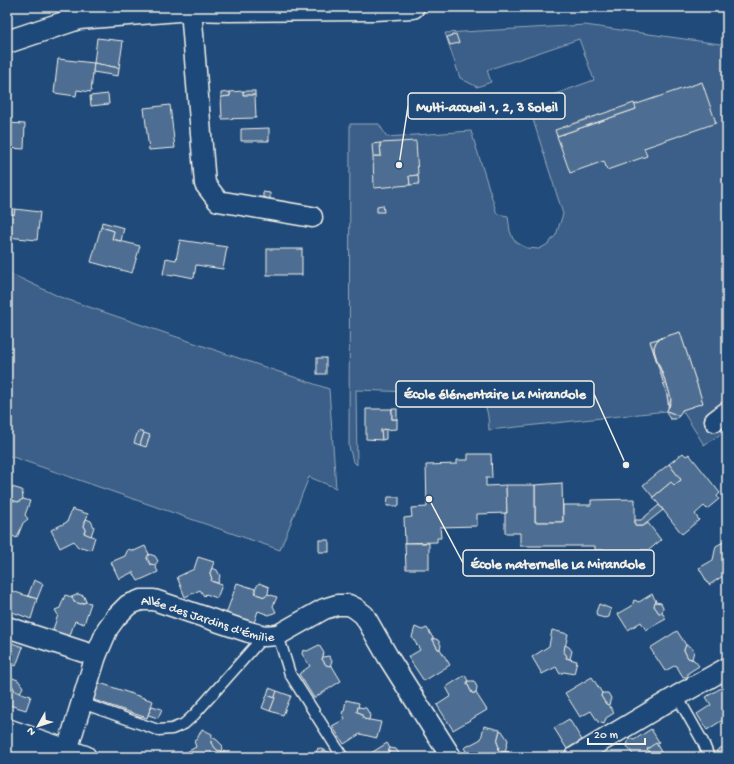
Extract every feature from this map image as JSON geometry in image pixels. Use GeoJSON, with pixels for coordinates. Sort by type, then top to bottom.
{"type":"FeatureCollection","features":[{"type":"Feature","properties":{"kind":"street"},"geometry":{"type":"LineString","coordinates":[[7,42],[79,18],[196,8],[228,10],[374,9],[413,7]]}},
{"type":"Feature","properties":{"kind":"street"},"geometry":{"type":"LineString","coordinates":[[196,8],[205,184],[218,201],[312,217]]}},
{"type":"Feature","properties":{"kind":"street","name":"Allée des Jardins d'Émilie"},"geometry":{"type":"LineString","coordinates":[[64,754],[82,703],[96,656],[108,628],[128,605],[141,600],[154,600],[249,632],[271,636],[324,609],[337,605],[349,605],[355,608],[364,616],[451,757]]}},
{"type":"Feature","properties":{"kind":"street"},"geometry":{"type":"LineString","coordinates":[[7,627],[96,656]]}},
{"type":"Feature","properties":{"kind":"street"},"geometry":{"type":"LineString","coordinates":[[575,757],[727,668]]}},
{"type":"Feature","properties":{"kind":"street"},"geometry":{"type":"LineString","coordinates":[[7,730],[64,754]]}},
{"type":"Feature","properties":{"kind":"street"},"geometry":{"type":"LineString","coordinates":[[7,749],[31,757]]}},
{"type":"Feature","properties":{"kind":"lane"},"geometry":{"type":"LineString","coordinates":[[82,703],[158,730],[172,729],[184,724],[194,715],[271,636],[290,674],[342,756]]}},
{"type":"Feature","properties":{"kind":"lane"},"geometry":{"type":"LineString","coordinates":[[677,696],[703,742],[709,757]]}},
{"type":"Feature","properties":{"kind":"shaded area"},"geometry":{"type":"Polygon","coordinates":[[[585,25],[727,45],[727,430],[704,445],[682,410],[703,403],[680,332],[650,342],[665,387],[668,405],[667,411],[489,430],[486,408],[480,399],[469,394],[356,390],[357,465],[353,461],[349,447],[350,124],[379,124],[387,137],[471,131],[497,214],[508,216],[510,231],[513,239],[519,244],[527,248],[539,249],[548,244],[556,235],[563,214],[528,104],[594,80],[579,39],[487,70],[491,82],[477,87],[460,78],[445,33],[585,25]]]}},
{"type":"Feature","properties":{"kind":"shaded area"},"geometry":{"type":"Polygon","coordinates":[[[7,272],[60,297],[329,389],[336,488],[309,477],[280,550],[7,455],[7,272]]]}},
{"type":"Feature","properties":{"kind":"building"},"geometry":{"type":"Polygon","coordinates":[[[456,34],[459,43],[450,45],[447,37],[456,34]]]}},
{"type":"Feature","properties":{"kind":"building"},"geometry":{"type":"Polygon","coordinates":[[[97,38],[123,41],[119,68],[94,63],[97,38]]]}},
{"type":"Feature","properties":{"kind":"building"},"geometry":{"type":"Polygon","coordinates":[[[58,59],[94,63],[91,92],[77,90],[76,96],[54,93],[58,59]]]}},
{"type":"Feature","properties":{"kind":"building"},"geometry":{"type":"Polygon","coordinates":[[[94,63],[119,68],[118,76],[93,72],[94,63]]]}},
{"type":"Feature","properties":{"kind":"building"},"geometry":{"type":"Polygon","coordinates":[[[702,82],[716,123],[644,148],[647,156],[607,170],[604,161],[570,173],[557,136],[636,109],[634,105],[702,82]]]}},
{"type":"Feature","properties":{"kind":"building"},"geometry":{"type":"Polygon","coordinates":[[[243,91],[255,91],[255,95],[243,95],[243,91]]]}},
{"type":"Feature","properties":{"kind":"building"},"geometry":{"type":"Polygon","coordinates":[[[243,91],[243,95],[255,95],[256,118],[222,119],[221,97],[230,96],[230,92],[243,91]]]}},
{"type":"Feature","properties":{"kind":"building"},"geometry":{"type":"Polygon","coordinates":[[[230,92],[230,96],[221,97],[221,93],[230,92]]]}},
{"type":"Feature","properties":{"kind":"building"},"geometry":{"type":"Polygon","coordinates":[[[108,94],[109,104],[91,106],[90,96],[108,94]]]}},
{"type":"Feature","properties":{"kind":"building"},"geometry":{"type":"Polygon","coordinates":[[[634,103],[636,109],[557,136],[555,130],[634,103]]]}},
{"type":"Feature","properties":{"kind":"building"},"geometry":{"type":"Polygon","coordinates":[[[170,105],[175,148],[149,150],[144,108],[170,105]]]}},
{"type":"Feature","properties":{"kind":"building"},"geometry":{"type":"Polygon","coordinates":[[[7,123],[25,124],[24,149],[7,148],[7,123]]]}},
{"type":"Feature","properties":{"kind":"building"},"geometry":{"type":"Polygon","coordinates":[[[269,128],[269,141],[241,141],[241,129],[269,128]]]}},
{"type":"Feature","properties":{"kind":"building"},"geometry":{"type":"Polygon","coordinates":[[[416,141],[418,175],[409,176],[410,185],[374,188],[373,156],[381,156],[380,143],[416,141]]]}},
{"type":"Feature","properties":{"kind":"building"},"geometry":{"type":"Polygon","coordinates":[[[380,143],[381,156],[373,156],[372,144],[380,143]]]}},
{"type":"Feature","properties":{"kind":"building"},"geometry":{"type":"Polygon","coordinates":[[[418,175],[419,184],[410,185],[409,176],[418,175]]]}},
{"type":"Feature","properties":{"kind":"building"},"geometry":{"type":"Polygon","coordinates":[[[263,192],[270,193],[270,199],[263,198],[263,192]]]}},
{"type":"Feature","properties":{"kind":"building"},"geometry":{"type":"Polygon","coordinates":[[[383,205],[384,212],[377,212],[377,206],[383,205]]]}},
{"type":"Feature","properties":{"kind":"building"},"geometry":{"type":"Polygon","coordinates":[[[7,208],[15,209],[14,215],[7,214],[7,208]]]}},
{"type":"Feature","properties":{"kind":"building"},"geometry":{"type":"Polygon","coordinates":[[[15,209],[40,212],[37,240],[7,237],[7,214],[14,215],[15,209]]]}},
{"type":"Feature","properties":{"kind":"building"},"geometry":{"type":"Polygon","coordinates":[[[102,222],[124,228],[121,241],[112,239],[114,231],[101,227],[102,222]]]}},
{"type":"Feature","properties":{"kind":"building"},"geometry":{"type":"Polygon","coordinates":[[[101,227],[114,231],[112,239],[140,246],[132,273],[91,262],[101,227]]]}},
{"type":"Feature","properties":{"kind":"building"},"geometry":{"type":"Polygon","coordinates":[[[180,240],[227,247],[223,269],[196,265],[194,278],[174,274],[173,276],[163,274],[166,258],[176,260],[180,240]]]}},
{"type":"Feature","properties":{"kind":"building"},"geometry":{"type":"Polygon","coordinates":[[[267,249],[302,249],[302,275],[267,275],[267,249]]]}},
{"type":"Feature","properties":{"kind":"building"},"geometry":{"type":"Polygon","coordinates":[[[680,332],[703,403],[682,410],[679,416],[667,411],[671,401],[654,347],[660,338],[680,332]]]}},
{"type":"Feature","properties":{"kind":"building"},"geometry":{"type":"Polygon","coordinates":[[[659,339],[654,347],[654,353],[650,341],[659,339]]]}},
{"type":"Feature","properties":{"kind":"building"},"geometry":{"type":"Polygon","coordinates":[[[654,353],[671,398],[669,407],[667,394],[654,353]]]}},
{"type":"Feature","properties":{"kind":"building"},"geometry":{"type":"Polygon","coordinates":[[[317,358],[326,358],[326,374],[317,374],[317,358]]]}},
{"type":"Feature","properties":{"kind":"building"},"geometry":{"type":"Polygon","coordinates":[[[366,409],[392,409],[392,419],[397,419],[397,429],[381,430],[382,440],[366,439],[366,409]]]}},
{"type":"Feature","properties":{"kind":"building"},"geometry":{"type":"Polygon","coordinates":[[[392,409],[397,409],[397,419],[392,419],[392,409]]]}},
{"type":"Feature","properties":{"kind":"building"},"geometry":{"type":"Polygon","coordinates":[[[667,411],[679,416],[676,419],[670,419],[667,411]]]}},
{"type":"Feature","properties":{"kind":"building"},"geometry":{"type":"Polygon","coordinates":[[[386,429],[386,439],[382,440],[381,430],[386,429]]]}},
{"type":"Feature","properties":{"kind":"building"},"geometry":{"type":"Polygon","coordinates":[[[138,431],[144,433],[140,445],[134,443],[138,431]]]}},
{"type":"Feature","properties":{"kind":"building"},"geometry":{"type":"Polygon","coordinates":[[[144,433],[150,435],[146,447],[140,445],[144,433]]]}},
{"type":"Feature","properties":{"kind":"building"},"geometry":{"type":"Polygon","coordinates":[[[683,453],[686,456],[689,454],[720,493],[717,496],[719,499],[707,509],[704,506],[695,514],[699,520],[682,534],[653,497],[671,482],[674,485],[681,480],[669,464],[683,453]]]}},
{"type":"Feature","properties":{"kind":"building"},"geometry":{"type":"Polygon","coordinates":[[[468,454],[491,454],[492,478],[486,478],[486,486],[506,485],[507,513],[477,514],[477,526],[440,527],[441,538],[437,538],[437,542],[405,543],[404,518],[412,517],[411,508],[427,507],[426,465],[457,464],[457,460],[468,460],[468,454]]]}},
{"type":"Feature","properties":{"kind":"building"},"geometry":{"type":"Polygon","coordinates":[[[669,464],[681,480],[674,485],[671,482],[653,497],[643,485],[669,464]]]}},
{"type":"Feature","properties":{"kind":"building"},"geometry":{"type":"Polygon","coordinates":[[[562,483],[563,522],[535,522],[535,485],[562,483]]]}},
{"type":"Feature","properties":{"kind":"building"},"geometry":{"type":"Polygon","coordinates":[[[506,485],[535,485],[535,522],[563,522],[563,505],[591,505],[591,500],[635,499],[635,526],[643,526],[648,523],[661,540],[649,550],[595,550],[595,546],[520,546],[520,533],[505,533],[505,513],[507,513],[506,485]]]}},
{"type":"Feature","properties":{"kind":"building"},"geometry":{"type":"Polygon","coordinates":[[[12,487],[22,490],[23,499],[18,502],[11,500],[10,494],[12,487]]]}},
{"type":"Feature","properties":{"kind":"building"},"geometry":{"type":"Polygon","coordinates":[[[7,493],[10,494],[11,500],[18,502],[23,499],[30,501],[25,515],[28,519],[23,523],[17,538],[7,534],[7,493]]]}},
{"type":"Feature","properties":{"kind":"building"},"geometry":{"type":"Polygon","coordinates":[[[388,497],[399,497],[399,506],[387,506],[388,497]]]}},
{"type":"Feature","properties":{"kind":"building"},"geometry":{"type":"Polygon","coordinates":[[[659,505],[663,510],[643,526],[635,526],[635,520],[641,520],[659,505]]]}},
{"type":"Feature","properties":{"kind":"building"},"geometry":{"type":"Polygon","coordinates":[[[72,509],[88,514],[84,526],[86,529],[84,533],[95,537],[91,550],[81,547],[78,548],[74,541],[60,548],[51,530],[67,522],[72,509]]]}},
{"type":"Feature","properties":{"kind":"building"},"geometry":{"type":"Polygon","coordinates":[[[86,519],[91,521],[94,527],[91,536],[84,533],[86,529],[84,526],[86,519]]]}},
{"type":"Feature","properties":{"kind":"building"},"geometry":{"type":"Polygon","coordinates":[[[319,540],[329,540],[329,552],[319,552],[319,540]]]}},
{"type":"Feature","properties":{"kind":"building"},"geometry":{"type":"Polygon","coordinates":[[[727,540],[727,583],[723,576],[709,585],[699,568],[713,560],[716,546],[727,540]]]}},
{"type":"Feature","properties":{"kind":"building"},"geometry":{"type":"Polygon","coordinates":[[[405,543],[429,543],[429,569],[406,569],[405,543]]]}},
{"type":"Feature","properties":{"kind":"building"},"geometry":{"type":"Polygon","coordinates":[[[145,546],[149,554],[147,558],[150,564],[155,565],[158,572],[138,581],[133,572],[119,579],[111,562],[125,556],[128,549],[134,551],[145,546]]]}},
{"type":"Feature","properties":{"kind":"building"},"geometry":{"type":"Polygon","coordinates":[[[149,554],[155,556],[158,561],[155,565],[150,564],[147,558],[149,554]]]}},
{"type":"Feature","properties":{"kind":"building"},"geometry":{"type":"Polygon","coordinates":[[[198,557],[214,562],[210,573],[212,579],[211,581],[222,585],[217,598],[206,594],[204,596],[200,590],[185,597],[177,577],[194,569],[198,557]]]}},
{"type":"Feature","properties":{"kind":"building"},"geometry":{"type":"Polygon","coordinates":[[[212,568],[217,570],[220,576],[218,583],[211,581],[212,579],[210,573],[212,568]]]}},
{"type":"Feature","properties":{"kind":"building"},"geometry":{"type":"Polygon","coordinates":[[[34,580],[43,584],[37,599],[28,596],[34,580]]]}},
{"type":"Feature","properties":{"kind":"building"},"geometry":{"type":"Polygon","coordinates":[[[237,583],[255,589],[256,594],[265,597],[268,594],[277,597],[273,606],[276,612],[269,615],[258,611],[254,623],[226,614],[237,583]]]}},
{"type":"Feature","properties":{"kind":"building"},"geometry":{"type":"Polygon","coordinates":[[[259,583],[269,587],[268,594],[265,597],[256,594],[255,589],[259,583]]]}},
{"type":"Feature","properties":{"kind":"building"},"geometry":{"type":"Polygon","coordinates":[[[12,591],[37,599],[31,619],[7,610],[7,592],[12,591]]]}},
{"type":"Feature","properties":{"kind":"building"},"geometry":{"type":"Polygon","coordinates":[[[78,594],[84,596],[86,602],[81,604],[74,602],[72,597],[78,594]]]}},
{"type":"Feature","properties":{"kind":"building"},"geometry":{"type":"Polygon","coordinates":[[[652,594],[656,601],[654,606],[666,619],[646,630],[641,622],[628,630],[618,614],[632,606],[634,600],[639,602],[652,594]]]}},
{"type":"Feature","properties":{"kind":"building"},"geometry":{"type":"Polygon","coordinates":[[[65,595],[72,597],[74,602],[81,604],[86,602],[91,603],[84,624],[75,621],[69,638],[52,632],[58,615],[55,610],[60,608],[65,595]]]}},
{"type":"Feature","properties":{"kind":"building"},"geometry":{"type":"Polygon","coordinates":[[[655,602],[661,603],[663,607],[662,613],[659,613],[654,606],[655,602]]]}},
{"type":"Feature","properties":{"kind":"building"},"geometry":{"type":"Polygon","coordinates":[[[599,604],[611,609],[609,617],[605,618],[597,616],[596,612],[599,604]]]}},
{"type":"Feature","properties":{"kind":"building"},"geometry":{"type":"Polygon","coordinates":[[[415,627],[422,630],[427,628],[438,649],[440,649],[450,665],[424,681],[408,657],[420,650],[412,637],[415,627]]]}},
{"type":"Feature","properties":{"kind":"building"},"geometry":{"type":"Polygon","coordinates":[[[552,630],[568,634],[564,652],[567,656],[566,658],[577,661],[574,674],[564,672],[560,674],[556,667],[542,674],[532,657],[549,646],[552,630]]]}},
{"type":"Feature","properties":{"kind":"building"},"geometry":{"type":"Polygon","coordinates":[[[677,631],[686,645],[684,650],[688,658],[694,660],[699,666],[688,673],[688,677],[683,677],[676,665],[665,671],[650,648],[677,631]]]}},
{"type":"Feature","properties":{"kind":"building"},"geometry":{"type":"Polygon","coordinates":[[[433,638],[438,640],[441,645],[440,649],[438,649],[433,638]]]}},
{"type":"Feature","properties":{"kind":"building"},"geometry":{"type":"Polygon","coordinates":[[[9,642],[23,647],[16,666],[7,663],[7,649],[9,642]]]}},
{"type":"Feature","properties":{"kind":"building"},"geometry":{"type":"Polygon","coordinates":[[[319,645],[324,653],[322,659],[326,665],[332,666],[341,681],[314,698],[299,674],[310,666],[302,654],[303,650],[307,651],[319,645]]]}},
{"type":"Feature","properties":{"kind":"building"},"geometry":{"type":"Polygon","coordinates":[[[565,645],[572,651],[570,659],[566,658],[567,656],[564,652],[565,645]]]}},
{"type":"Feature","properties":{"kind":"building"},"geometry":{"type":"Polygon","coordinates":[[[686,645],[691,647],[694,651],[692,659],[688,658],[684,650],[686,645]]]}},
{"type":"Feature","properties":{"kind":"building"},"geometry":{"type":"Polygon","coordinates":[[[329,656],[332,661],[330,666],[326,665],[322,659],[323,657],[329,656]]]}},
{"type":"Feature","properties":{"kind":"building"},"geometry":{"type":"Polygon","coordinates":[[[7,673],[11,674],[8,684],[12,685],[15,691],[31,696],[26,710],[7,705],[7,673]]]}},
{"type":"Feature","properties":{"kind":"building"},"geometry":{"type":"Polygon","coordinates":[[[465,675],[472,693],[476,693],[487,710],[453,730],[437,705],[451,696],[446,687],[465,675]]]}},
{"type":"Feature","properties":{"kind":"building"},"geometry":{"type":"Polygon","coordinates":[[[10,677],[18,680],[23,687],[20,693],[15,691],[12,685],[8,684],[10,677]]]}},
{"type":"Feature","properties":{"kind":"building"},"geometry":{"type":"Polygon","coordinates":[[[592,677],[602,693],[601,696],[614,713],[606,718],[604,724],[598,722],[591,711],[580,717],[565,693],[592,677]]]}},
{"type":"Feature","properties":{"kind":"building"},"geometry":{"type":"Polygon","coordinates":[[[468,681],[474,681],[477,687],[476,693],[472,693],[467,683],[468,681]]]}},
{"type":"Feature","properties":{"kind":"building"},"geometry":{"type":"Polygon","coordinates":[[[97,682],[153,701],[147,718],[91,699],[97,682]]]}},
{"type":"Feature","properties":{"kind":"building"},"geometry":{"type":"Polygon","coordinates":[[[726,685],[727,723],[721,721],[707,730],[697,714],[711,705],[706,697],[726,685]]]}},
{"type":"Feature","properties":{"kind":"building"},"geometry":{"type":"Polygon","coordinates":[[[269,688],[277,691],[275,698],[267,695],[269,688]]]}},
{"type":"Feature","properties":{"kind":"building"},"geometry":{"type":"Polygon","coordinates":[[[277,691],[291,696],[283,715],[270,711],[277,691]]]}},
{"type":"Feature","properties":{"kind":"building"},"geometry":{"type":"Polygon","coordinates":[[[602,693],[608,693],[611,698],[609,705],[606,704],[601,696],[602,693]]]}},
{"type":"Feature","properties":{"kind":"building"},"geometry":{"type":"Polygon","coordinates":[[[267,695],[275,698],[270,711],[262,708],[267,695]]]}},
{"type":"Feature","properties":{"kind":"building"},"geometry":{"type":"Polygon","coordinates":[[[346,700],[359,703],[357,712],[361,713],[364,719],[381,722],[377,738],[360,734],[344,744],[332,726],[345,719],[342,712],[344,711],[346,700]]]}},
{"type":"Feature","properties":{"kind":"building"},"geometry":{"type":"Polygon","coordinates":[[[152,706],[162,709],[158,718],[148,715],[152,706]]]}},
{"type":"Feature","properties":{"kind":"building"},"geometry":{"type":"Polygon","coordinates":[[[358,707],[366,708],[370,715],[369,720],[364,719],[361,713],[357,712],[358,707]]]}},
{"type":"Feature","properties":{"kind":"building"},"geometry":{"type":"Polygon","coordinates":[[[569,719],[582,740],[567,749],[554,728],[569,719]]]}},
{"type":"Feature","properties":{"kind":"building"},"geometry":{"type":"Polygon","coordinates":[[[484,726],[500,730],[497,742],[499,747],[498,750],[509,752],[508,757],[470,757],[464,748],[481,739],[484,726]]]}},
{"type":"Feature","properties":{"kind":"building"},"geometry":{"type":"Polygon","coordinates":[[[202,729],[212,734],[211,743],[217,750],[228,753],[230,757],[185,757],[183,754],[196,747],[194,741],[197,739],[202,729]]]}},
{"type":"Feature","properties":{"kind":"building"},"geometry":{"type":"Polygon","coordinates":[[[651,729],[659,742],[647,749],[651,755],[655,755],[656,757],[632,757],[634,756],[627,746],[629,738],[634,740],[651,729]]]}},
{"type":"Feature","properties":{"kind":"building"},"geometry":{"type":"Polygon","coordinates":[[[500,730],[508,740],[505,752],[498,750],[499,747],[497,742],[500,730]]]}},
{"type":"Feature","properties":{"kind":"building"},"geometry":{"type":"Polygon","coordinates":[[[212,737],[223,746],[221,751],[217,750],[211,743],[212,737]]]}},
{"type":"Feature","properties":{"kind":"building"},"geometry":{"type":"Polygon","coordinates":[[[387,743],[390,748],[389,753],[392,757],[369,757],[368,755],[387,743]]]}},
{"type":"Feature","properties":{"kind":"building"},"geometry":{"type":"Polygon","coordinates":[[[656,743],[661,752],[651,755],[647,749],[656,743]]]}},
{"type":"Feature","properties":{"kind":"building"},"geometry":{"type":"Polygon","coordinates":[[[727,744],[727,757],[720,757],[716,751],[727,744]]]}},
{"type":"Feature","properties":{"kind":"building"},"geometry":{"type":"Polygon","coordinates":[[[318,748],[331,753],[329,757],[314,757],[318,748]]]}},
{"type":"Feature","properties":{"kind":"building"},"geometry":{"type":"Polygon","coordinates":[[[390,748],[396,749],[400,755],[399,757],[392,757],[389,753],[390,748]]]}},
{"type":"Feature","properties":{"kind":"place","name":"Multi-accueil 1, 2, 3 Soleil"},"geometry":{"type":"Point","coordinates":[399,165]}},
{"type":"Feature","properties":{"kind":"place","name":"École élémentaire La Mirandole"},"geometry":{"type":"Point","coordinates":[626,465]}},
{"type":"Feature","properties":{"kind":"place","name":"École maternelle La Mirandole"},"geometry":{"type":"Point","coordinates":[429,499]}}]}
